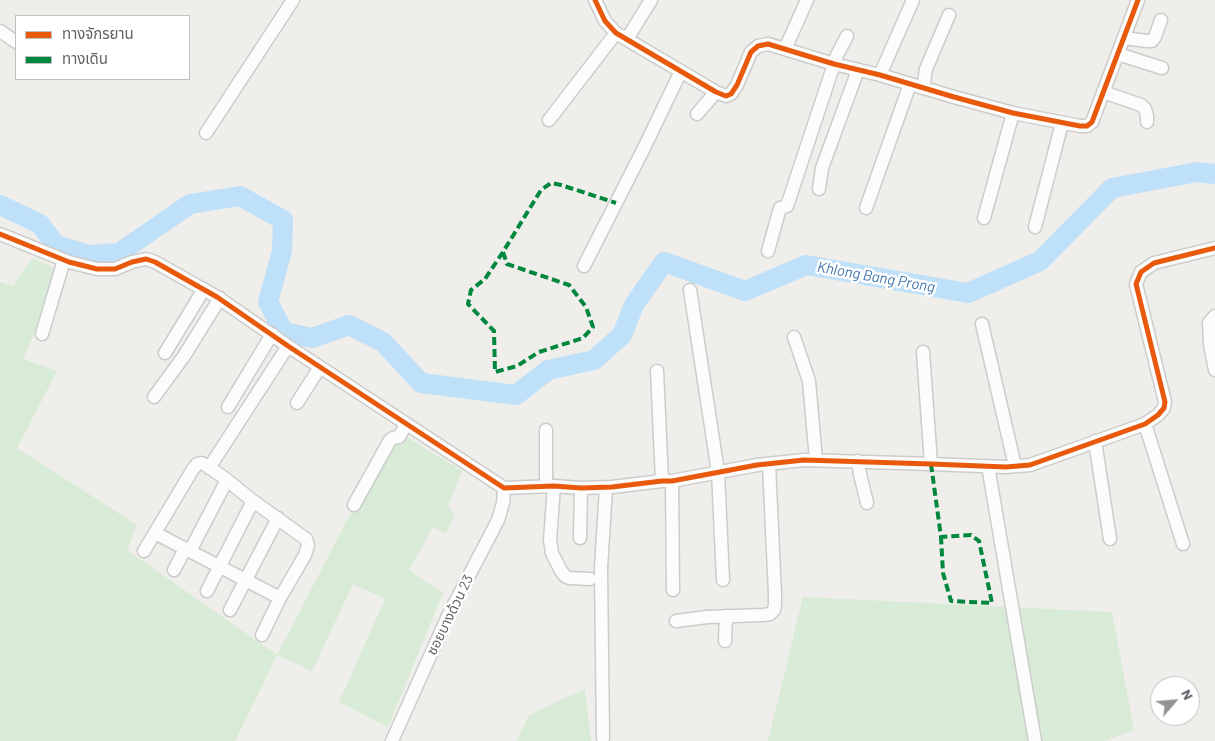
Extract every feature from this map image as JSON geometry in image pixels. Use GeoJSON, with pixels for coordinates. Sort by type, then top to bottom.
{"type":"FeatureCollection","features":[{"type":"Feature","properties":{"kind":"street"},"geometry":{"type":"LineString","coordinates":[[206,133],[293,0]]}},
{"type":"Feature","properties":{"kind":"street"},"geometry":{"type":"LineString","coordinates":[[595,0],[605,21],[616,33],[726,96],[731,94],[737,85],[751,52],[758,46],[768,44],[954,98],[1012,113],[1080,126],[1087,126],[1092,122],[1138,0]]}},
{"type":"Feature","properties":{"kind":"street"},"geometry":{"type":"LineString","coordinates":[[628,39],[650,0]]}},
{"type":"Feature","properties":{"kind":"street"},"geometry":{"type":"LineString","coordinates":[[785,49],[807,0]]}},
{"type":"Feature","properties":{"kind":"street"},"geometry":{"type":"LineString","coordinates":[[880,75],[913,0]]}},
{"type":"Feature","properties":{"kind":"street"},"geometry":{"type":"LineString","coordinates":[[923,88],[926,68],[950,15]]}},
{"type":"Feature","properties":{"kind":"street"},"geometry":{"type":"LineString","coordinates":[[1124,38],[1152,41],[1161,20]]}},
{"type":"Feature","properties":{"kind":"street"},"geometry":{"type":"LineString","coordinates":[[0,31],[15,41]]}},
{"type":"Feature","properties":{"kind":"street"},"geometry":{"type":"LineString","coordinates":[[549,120],[616,33]]}},
{"type":"Feature","properties":{"kind":"street"},"geometry":{"type":"LineString","coordinates":[[768,251],[780,208],[787,206],[837,55],[847,36]]}},
{"type":"Feature","properties":{"kind":"street"},"geometry":{"type":"LineString","coordinates":[[1118,54],[1162,68]]}},
{"type":"Feature","properties":{"kind":"street"},"geometry":{"type":"LineString","coordinates":[[584,266],[681,70]]}},
{"type":"Feature","properties":{"kind":"street"},"geometry":{"type":"LineString","coordinates":[[819,189],[822,168],[858,70]]}},
{"type":"Feature","properties":{"kind":"street"},"geometry":{"type":"LineString","coordinates":[[866,208],[910,84]]}},
{"type":"Feature","properties":{"kind":"street"},"geometry":{"type":"LineString","coordinates":[[697,114],[716,92]]}},
{"type":"Feature","properties":{"kind":"street"},"geometry":{"type":"LineString","coordinates":[[1103,92],[1141,106],[1147,116],[1147,122]]}},
{"type":"Feature","properties":{"kind":"street"},"geometry":{"type":"LineString","coordinates":[[984,218],[1012,113]]}},
{"type":"Feature","properties":{"kind":"street"},"geometry":{"type":"LineString","coordinates":[[1035,226],[1062,123]]}},
{"type":"Feature","properties":{"kind":"street"},"geometry":{"type":"LineString","coordinates":[[0,234],[64,260],[97,269],[115,269],[146,259],[155,262],[220,298],[320,368],[504,488],[550,486],[606,488],[667,481],[769,464],[810,460],[1006,467],[1030,464],[1145,424],[1158,416],[1164,408],[1165,402],[1136,284],[1141,272],[1154,263],[1215,248]]}},
{"type":"Feature","properties":{"kind":"street"},"geometry":{"type":"LineString","coordinates":[[42,334],[64,260]]}},
{"type":"Feature","properties":{"kind":"street"},"geometry":{"type":"LineString","coordinates":[[165,353],[204,289]]}},
{"type":"Feature","properties":{"kind":"street"},"geometry":{"type":"LineString","coordinates":[[690,290],[718,472],[723,580]]}},
{"type":"Feature","properties":{"kind":"street"},"geometry":{"type":"LineString","coordinates":[[154,397],[184,356],[220,298]]}},
{"type":"Feature","properties":{"kind":"street"},"geometry":{"type":"LineString","coordinates":[[1215,316],[1209,322],[1210,344],[1215,370]]}},
{"type":"Feature","properties":{"kind":"street"},"geometry":{"type":"LineString","coordinates":[[982,324],[1015,466]]}},
{"type":"Feature","properties":{"kind":"street"},"geometry":{"type":"LineString","coordinates":[[228,408],[272,334]]}},
{"type":"Feature","properties":{"kind":"street"},"geometry":{"type":"LineString","coordinates":[[794,337],[809,381],[810,460]]}},
{"type":"Feature","properties":{"kind":"street"},"geometry":{"type":"LineString","coordinates":[[209,468],[288,346]]}},
{"type":"Feature","properties":{"kind":"street"},"geometry":{"type":"LineString","coordinates":[[923,352],[930,464]]}},
{"type":"Feature","properties":{"kind":"street"},"geometry":{"type":"LineString","coordinates":[[297,402],[320,368]]}},
{"type":"Feature","properties":{"kind":"street"},"geometry":{"type":"LineString","coordinates":[[657,370],[667,481],[673,590]]}},
{"type":"Feature","properties":{"kind":"street"},"geometry":{"type":"LineString","coordinates":[[354,505],[390,440],[399,437],[406,424]]}},
{"type":"Feature","properties":{"kind":"street"},"geometry":{"type":"LineString","coordinates":[[1145,424],[1183,544]]}},
{"type":"Feature","properties":{"kind":"street"},"geometry":{"type":"LineString","coordinates":[[546,430],[552,553],[565,576],[569,578],[590,579]]}},
{"type":"Feature","properties":{"kind":"street"},"geometry":{"type":"LineString","coordinates":[[1095,441],[1110,539]]}},
{"type":"Feature","properties":{"kind":"street"},"geometry":{"type":"LineString","coordinates":[[858,461],[867,503]]}},
{"type":"Feature","properties":{"kind":"street"},"geometry":{"type":"LineString","coordinates":[[144,551],[193,468],[201,463],[206,465],[306,539],[308,545],[262,635]]}},
{"type":"Feature","properties":{"kind":"street"},"geometry":{"type":"LineString","coordinates":[[676,621],[770,614],[774,610],[769,464]]}},
{"type":"Feature","properties":{"kind":"street"},"geometry":{"type":"LineString","coordinates":[[988,466],[1035,741]]}},
{"type":"Feature","properties":{"kind":"street"},"geometry":{"type":"LineString","coordinates":[[174,570],[227,480]]}},
{"type":"Feature","properties":{"kind":"street","name":"ซอยบางด้วน 23"},"geometry":{"type":"LineString","coordinates":[[392,741],[448,616],[498,520],[503,503],[504,488]]}},
{"type":"Feature","properties":{"kind":"street"},"geometry":{"type":"LineString","coordinates":[[580,538],[581,488]]}},
{"type":"Feature","properties":{"kind":"street"},"geometry":{"type":"LineString","coordinates":[[603,738],[601,568],[606,488]]}},
{"type":"Feature","properties":{"kind":"street"},"geometry":{"type":"LineString","coordinates":[[207,591],[253,501]]}},
{"type":"Feature","properties":{"kind":"street"},"geometry":{"type":"LineString","coordinates":[[230,610],[278,518]]}},
{"type":"Feature","properties":{"kind":"street"},"geometry":{"type":"LineString","coordinates":[[155,533],[280,598]]}},
{"type":"Feature","properties":{"kind":"street"},"geometry":{"type":"LineString","coordinates":[[725,641],[726,616]]}},
{"type":"Feature","properties":{"kind":"green space"},"geometry":{"type":"Polygon","coordinates":[[[32,258],[60,271],[23,359],[57,371],[17,448],[137,525],[127,550],[277,655],[235,741],[0,741],[0,282],[13,286],[32,258]]]}},
{"type":"Feature","properties":{"kind":"green space"},"geometry":{"type":"Polygon","coordinates":[[[403,435],[462,471],[448,506],[455,515],[446,533],[433,527],[409,570],[443,593],[388,727],[339,702],[385,599],[353,584],[312,671],[277,655],[391,436],[403,435]]]}},
{"type":"Feature","properties":{"kind":"green space"},"geometry":{"type":"Polygon","coordinates":[[[803,597],[1112,612],[1134,730],[1104,741],[768,741],[803,597]]]}},
{"type":"Feature","properties":{"kind":"green space"},"geometry":{"type":"Polygon","coordinates":[[[585,689],[591,741],[517,741],[529,715],[585,689]]]}},
{"type":"Feature","properties":{"kind":"waterway","name":"Khlong Bang Prong"},"geometry":{"type":"LineString","coordinates":[[0,205],[40,224],[56,245],[89,255],[119,253],[190,204],[240,196],[283,220],[282,251],[268,302],[284,332],[312,338],[349,325],[383,342],[421,383],[516,395],[548,370],[594,360],[622,335],[634,305],[664,262],[745,291],[806,265],[968,293],[1040,261],[1112,188],[1197,172],[1215,174]]}},
{"type":"Feature","properties":{"kind":"marked path"},"geometry":{"type":"LineString","coordinates":[[503,252],[485,279],[471,290],[468,304],[494,331],[495,372],[517,366],[539,352],[583,338],[593,327],[586,307],[569,285],[507,264],[503,252],[541,190],[551,183],[616,203]]}},
{"type":"Feature","properties":{"kind":"marked path"},"geometry":{"type":"LineString","coordinates":[[931,464],[941,537],[971,535],[979,541],[992,603],[951,601],[943,573],[941,537]]}},
{"type":"Feature","properties":{"kind":"cycle path"},"geometry":{"type":"LineString","coordinates":[[595,0],[605,21],[616,33],[726,96],[731,94],[737,85],[751,52],[758,46],[768,44],[1013,113],[1080,126],[1087,126],[1092,122],[1138,0]]}},
{"type":"Feature","properties":{"kind":"cycle path"},"geometry":{"type":"LineString","coordinates":[[0,234],[69,262],[97,269],[115,269],[146,259],[155,262],[217,297],[504,488],[554,486],[581,488],[612,487],[672,481],[757,465],[804,460],[1006,467],[1030,465],[1145,424],[1164,408],[1165,402],[1136,284],[1141,272],[1154,263],[1215,248]]}}]}
